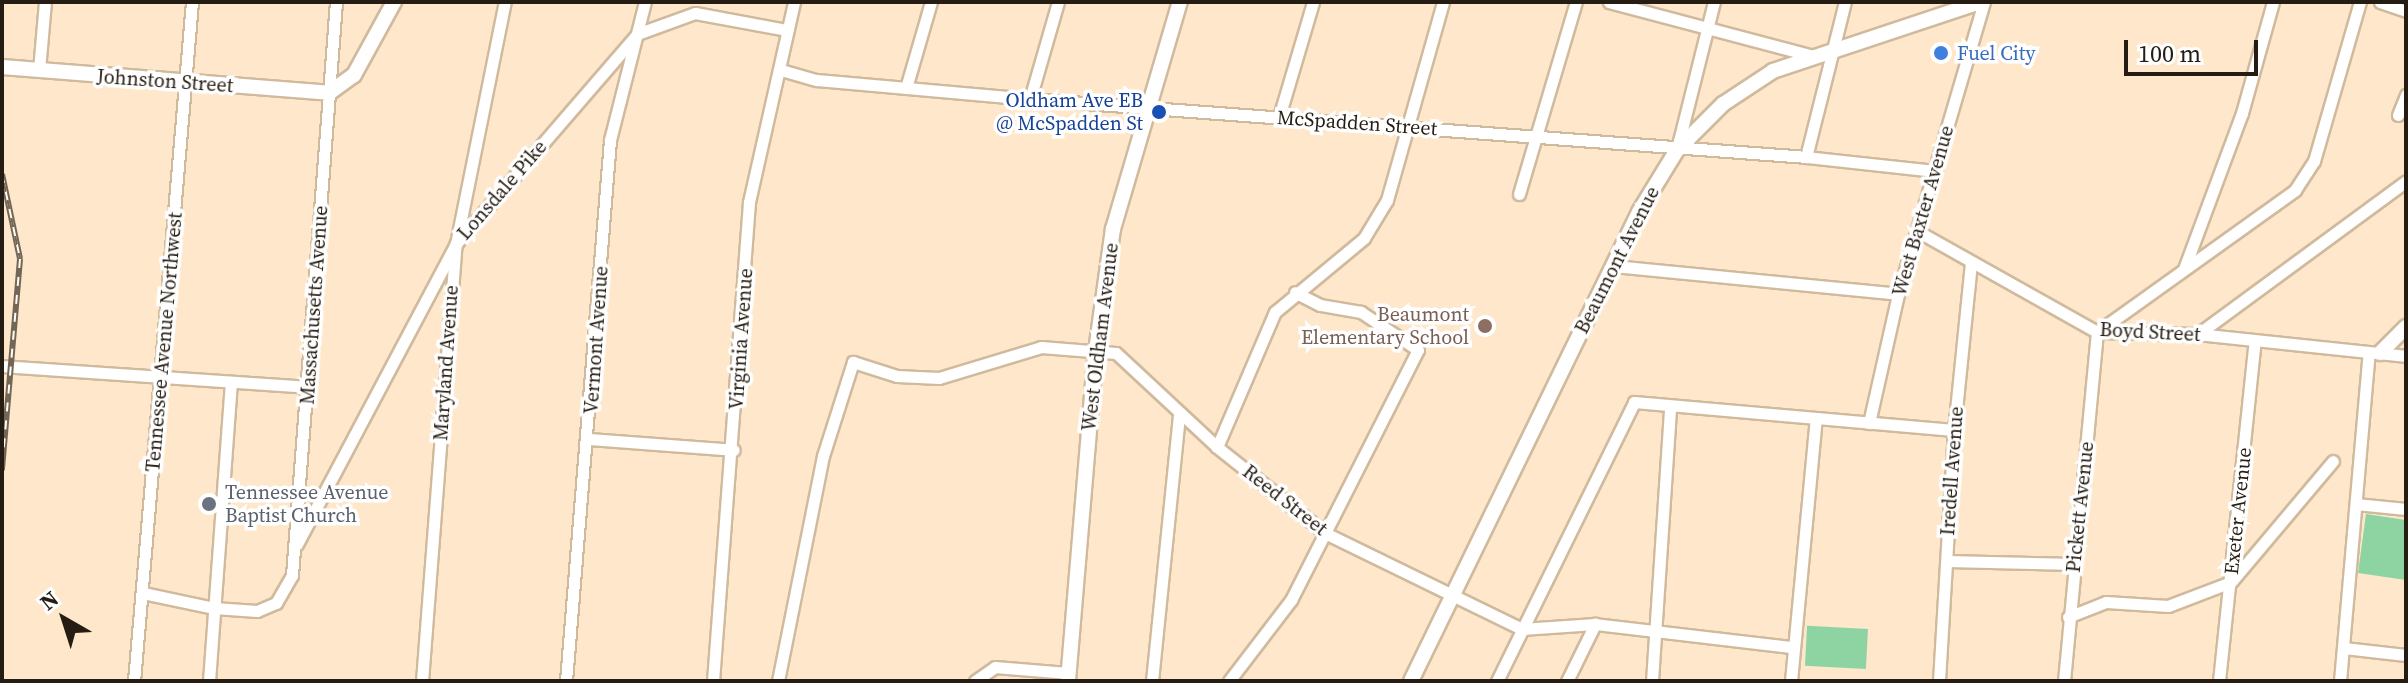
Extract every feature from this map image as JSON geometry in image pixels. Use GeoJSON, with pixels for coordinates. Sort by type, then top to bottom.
{"type":"FeatureCollection","features":[{"type":"Feature","properties":{"kind":"street"},"geometry":{"type":"LineString","coordinates":[[39,70],[45,2]]}},
{"type":"Feature","properties":{"kind":"street","name":"Tennessee Avenue Northwest"},"geometry":{"type":"LineString","coordinates":[[134,681],[192,2]]}},
{"type":"Feature","properties":{"kind":"street","name":"Massachusetts Avenue"},"geometry":{"type":"LineString","coordinates":[[214,608],[257,611],[276,603],[292,575],[297,544],[336,2]]}},
{"type":"Feature","properties":{"kind":"street"},"geometry":{"type":"LineString","coordinates":[[329,93],[354,75],[394,2]]}},
{"type":"Feature","properties":{"kind":"street","name":"Maryland Avenue"},"geometry":{"type":"LineString","coordinates":[[422,681],[456,244],[505,2]]}},
{"type":"Feature","properties":{"kind":"street","name":"Vermont Avenue"},"geometry":{"type":"LineString","coordinates":[[566,681],[610,140],[645,2]]}},
{"type":"Feature","properties":{"kind":"street","name":"Virginia Avenue"},"geometry":{"type":"LineString","coordinates":[[713,681],[734,450],[749,202],[794,2]]}},
{"type":"Feature","properties":{"kind":"street"},"geometry":{"type":"LineString","coordinates":[[906,88],[931,2]]}},
{"type":"Feature","properties":{"kind":"street"},"geometry":{"type":"LineString","coordinates":[[1030,99],[1058,2]]}},
{"type":"Feature","properties":{"kind":"street","name":"West Oldham Avenue"},"geometry":{"type":"LineString","coordinates":[[1068,677],[1096,351],[1113,229],[1180,2]]}},
{"type":"Feature","properties":{"kind":"street"},"geometry":{"type":"LineString","coordinates":[[1279,117],[1313,2]]}},
{"type":"Feature","properties":{"kind":"street"},"geometry":{"type":"LineString","coordinates":[[1217,447],[1275,312],[1295,292],[1364,238],[1387,200],[1443,2]]}},
{"type":"Feature","properties":{"kind":"street"},"geometry":{"type":"LineString","coordinates":[[1519,194],[1576,2]]}},
{"type":"Feature","properties":{"kind":"street"},"geometry":{"type":"LineString","coordinates":[[1609,2],[1814,56]]}},
{"type":"Feature","properties":{"kind":"street"},"geometry":{"type":"LineString","coordinates":[[1677,150],[1714,2]]}},
{"type":"Feature","properties":{"kind":"street"},"geometry":{"type":"LineString","coordinates":[[1806,157],[1845,2]]}},
{"type":"Feature","properties":{"kind":"street","name":"Beaumont Avenue"},"geometry":{"type":"LineString","coordinates":[[1411,681],[1614,266],[1677,150],[1745,87],[1832,48],[1982,2]]}},
{"type":"Feature","properties":{"kind":"street","name":"West Baxter Avenue"},"geometry":{"type":"LineString","coordinates":[[1869,423],[1898,294],[1919,232],[1982,2]]}},
{"type":"Feature","properties":{"kind":"street"},"geometry":{"type":"LineString","coordinates":[[2183,270],[2242,113],[2273,2]]}},
{"type":"Feature","properties":{"kind":"street"},"geometry":{"type":"LineString","coordinates":[[2097,332],[2295,190],[2314,161],[2360,2]]}},
{"type":"Feature","properties":{"kind":"street"},"geometry":{"type":"LineString","coordinates":[[2380,2],[2406,11]]}},
{"type":"Feature","properties":{"kind":"street","name":"Lonsdale Pike"},"geometry":{"type":"LineString","coordinates":[[297,544],[456,244],[637,34],[695,13],[787,30]]}},
{"type":"Feature","properties":{"kind":"street","name":"Johnston Street"},"geometry":{"type":"LineString","coordinates":[[2,67],[329,93]]}},
{"type":"Feature","properties":{"kind":"street","name":"McSpadden Street"},"geometry":{"type":"LineString","coordinates":[[781,70],[817,80],[1030,99],[1151,105],[1677,150],[1806,157],[1934,171]]}},
{"type":"Feature","properties":{"kind":"street"},"geometry":{"type":"LineString","coordinates":[[2398,115],[2406,95]]}},
{"type":"Feature","properties":{"kind":"street"},"geometry":{"type":"LineString","coordinates":[[2198,334],[2406,181]]}},
{"type":"Feature","properties":{"kind":"street","name":"Boyd Street"},"geometry":{"type":"LineString","coordinates":[[1919,232],[2097,332],[2198,334],[2406,356]]}},
{"type":"Feature","properties":{"kind":"street","name":"Iredell Avenue"},"geometry":{"type":"LineString","coordinates":[[1939,681],[1954,430],[1971,262]]}},
{"type":"Feature","properties":{"kind":"street"},"geometry":{"type":"LineString","coordinates":[[1614,266],[1898,294]]}},
{"type":"Feature","properties":{"kind":"street"},"geometry":{"type":"LineString","coordinates":[[1229,681],[1291,600],[1418,350],[1361,312],[1320,305],[1295,292]]}},
{"type":"Feature","properties":{"kind":"street"},"geometry":{"type":"LineString","coordinates":[[2340,681],[2374,353],[2406,327]]}},
{"type":"Feature","properties":{"kind":"street","name":"Pickett Avenue"},"geometry":{"type":"LineString","coordinates":[[2064,681],[2097,332]]}},
{"type":"Feature","properties":{"kind":"street","name":"Exeter Avenue"},"geometry":{"type":"LineString","coordinates":[[2219,681],[2255,341]]}},
{"type":"Feature","properties":{"kind":"street","name":"Reed Street"},"geometry":{"type":"LineString","coordinates":[[778,681],[823,456],[853,362],[897,376],[939,378],[1041,347],[1116,353],[1217,447],[1325,533],[1452,599],[1522,629],[1595,624],[1655,634],[1792,647]]}},
{"type":"Feature","properties":{"kind":"street"},"geometry":{"type":"LineString","coordinates":[[2,366],[308,387]]}},
{"type":"Feature","properties":{"kind":"street"},"geometry":{"type":"LineString","coordinates":[[209,681],[231,382]]}},
{"type":"Feature","properties":{"kind":"street"},"geometry":{"type":"LineString","coordinates":[[1497,681],[1634,402],[1670,408],[1954,430]]}},
{"type":"Feature","properties":{"kind":"street"},"geometry":{"type":"LineString","coordinates":[[1652,681],[1670,408]]}},
{"type":"Feature","properties":{"kind":"street"},"geometry":{"type":"LineString","coordinates":[[1152,681],[1179,414]]}},
{"type":"Feature","properties":{"kind":"street"},"geometry":{"type":"LineString","coordinates":[[1791,681],[1816,418]]}},
{"type":"Feature","properties":{"kind":"street"},"geometry":{"type":"LineString","coordinates":[[588,439],[734,450]]}},
{"type":"Feature","properties":{"kind":"street"},"geometry":{"type":"LineString","coordinates":[[2068,617],[2106,602],[2168,606],[2231,582],[2333,461]]}},
{"type":"Feature","properties":{"kind":"street"},"geometry":{"type":"LineString","coordinates":[[2356,504],[2406,509]]}},
{"type":"Feature","properties":{"kind":"street"},"geometry":{"type":"LineString","coordinates":[[1947,561],[2075,564]]}},
{"type":"Feature","properties":{"kind":"street"},"geometry":{"type":"LineString","coordinates":[[143,593],[214,608]]}},
{"type":"Feature","properties":{"kind":"street"},"geometry":{"type":"LineString","coordinates":[[1567,681],[1595,624]]}},
{"type":"Feature","properties":{"kind":"street"},"geometry":{"type":"LineString","coordinates":[[2344,648],[2406,655]]}},
{"type":"Feature","properties":{"kind":"street"},"geometry":{"type":"LineString","coordinates":[[975,681],[995,667],[1068,677]]}},
{"type":"Feature","properties":{"kind":"green space"},"geometry":{"type":"Polygon","coordinates":[[[2366,514],[2406,520],[2406,580],[2358,573],[2366,514]]]}},
{"type":"Feature","properties":{"kind":"green space"},"geometry":{"type":"Polygon","coordinates":[[[1807,626],[1868,629],[1866,669],[1805,666],[1807,626]]]}},
{"type":"Feature","properties":{"kind":"railway"},"geometry":{"type":"LineString","coordinates":[[2,174],[20,259],[2,470]]}},
{"type":"Feature","properties":{"kind":"place","name":"Fuel City"},"geometry":{"type":"Point","coordinates":[1941,53]}},
{"type":"Feature","properties":{"kind":"place","name":"Oldham Ave EB @ McSpadden St"},"geometry":{"type":"Point","coordinates":[1159,112]}},
{"type":"Feature","properties":{"kind":"place","name":"Beaumont Elementary School"},"geometry":{"type":"Point","coordinates":[1485,326]}},
{"type":"Feature","properties":{"kind":"place","name":"Tennessee Avenue Baptist Church"},"geometry":{"type":"Point","coordinates":[209,504]}}]}
